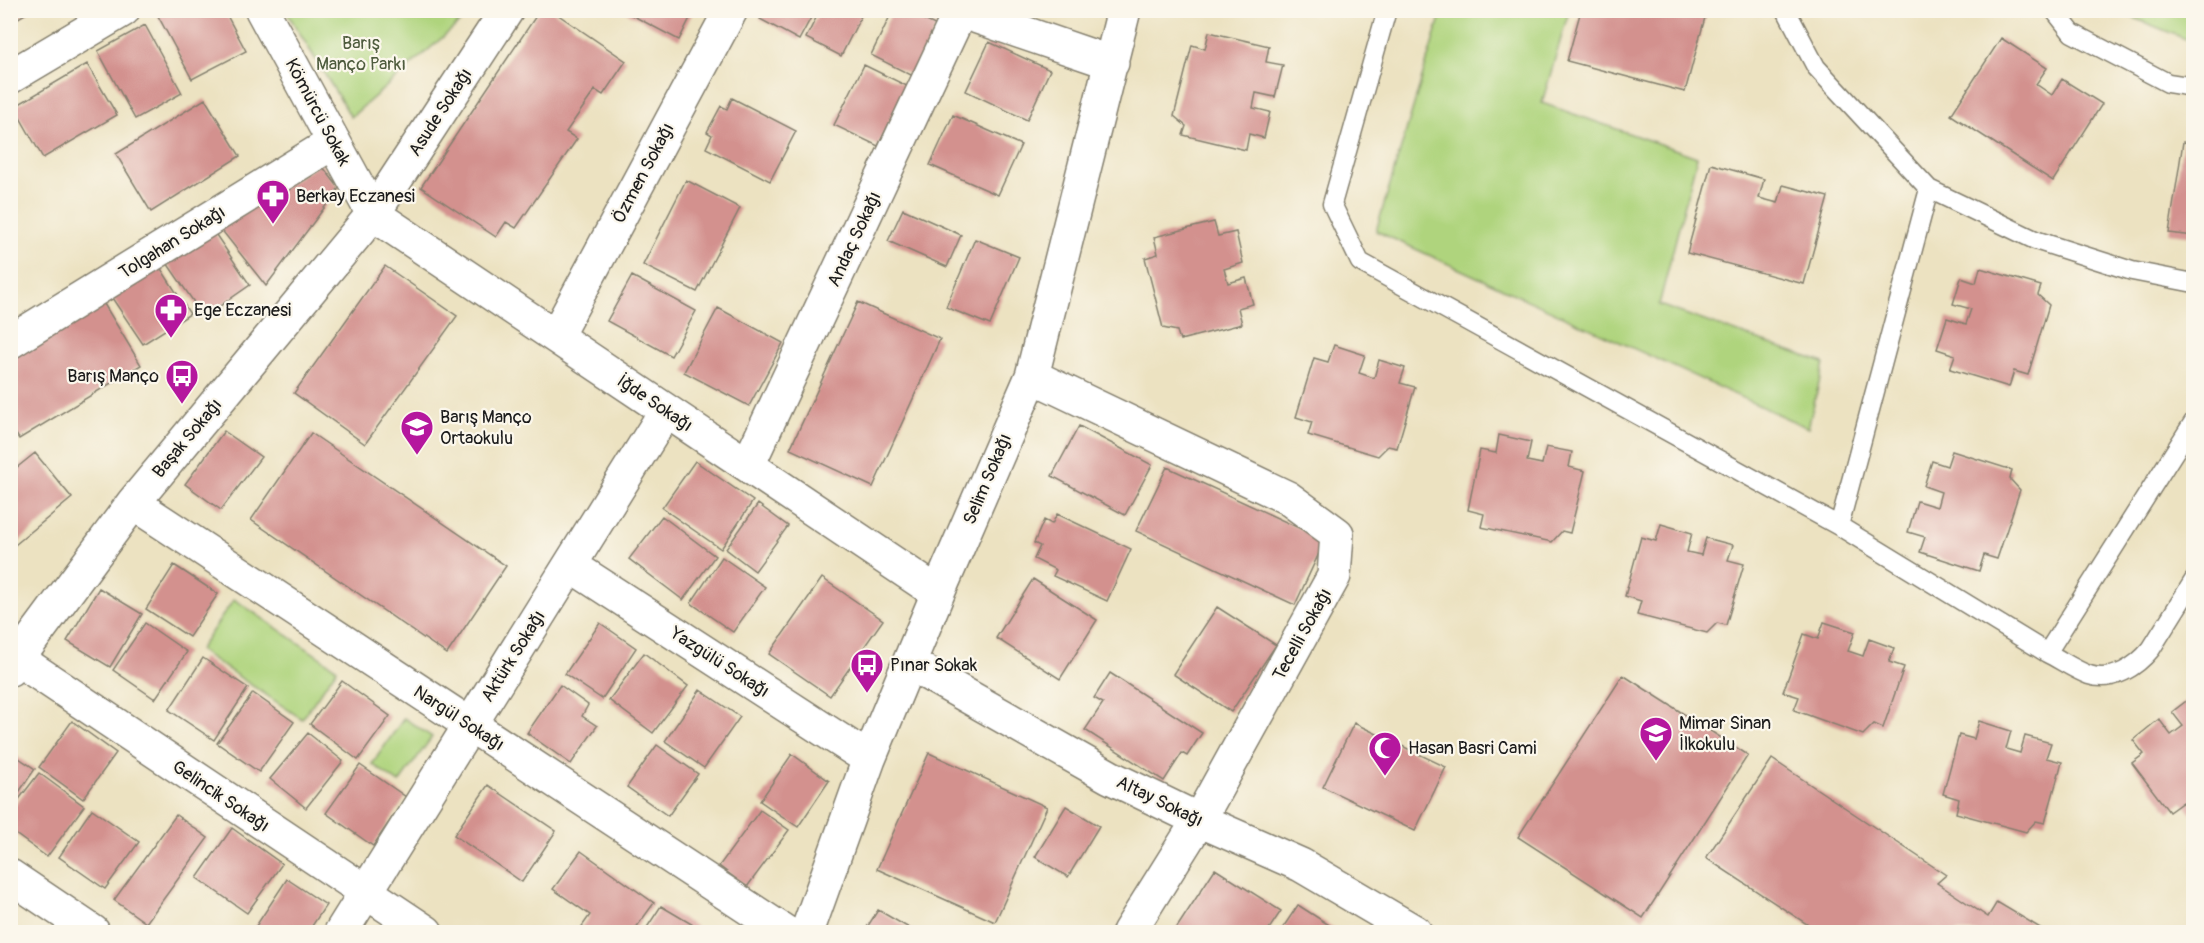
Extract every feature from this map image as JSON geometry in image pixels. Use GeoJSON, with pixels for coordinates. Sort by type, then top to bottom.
{"type":"FeatureCollection","features":[{"type":"Feature","properties":{"kind":"street"},"geometry":{"type":"LineString","coordinates":[[10,77],[123,10]]}},
{"type":"Feature","properties":{"kind":"street","name":"Kömürcü Sokak"},"geometry":{"type":"LineString","coordinates":[[262,10],[373,214]]}},
{"type":"Feature","properties":{"kind":"street","name":"Asude Sokağı"},"geometry":{"type":"LineString","coordinates":[[373,214],[507,10]]}},
{"type":"Feature","properties":{"kind":"street","name":"Özmen Sokağı"},"geometry":{"type":"LineString","coordinates":[[555,336],[731,10]]}},
{"type":"Feature","properties":{"kind":"street","name":"Selim Sokağı"},"geometry":{"type":"LineString","coordinates":[[807,933],[869,759],[1032,376],[1124,10]]}},
{"type":"Feature","properties":{"kind":"street"},"geometry":{"type":"LineString","coordinates":[[959,11],[1112,63]]}},
{"type":"Feature","properties":{"kind":"street","name":"Andaç Sokağı"},"geometry":{"type":"LineString","coordinates":[[748,465],[959,11]]}},
{"type":"Feature","properties":{"kind":"street","name":"Tolgahan Sokağı"},"geometry":{"type":"LineString","coordinates":[[10,342],[334,142]]}},
{"type":"Feature","properties":{"kind":"street","name":"İğde Sokağı"},"geometry":{"type":"LineString","coordinates":[[373,214],[938,593]]}},
{"type":"Feature","properties":{"kind":"street","name":"Başak Sokağı"},"geometry":{"type":"LineString","coordinates":[[13,661],[133,503],[373,214]]}},
{"type":"Feature","properties":{"kind":"street","name":"Tecelli Sokağı"},"geometry":{"type":"LineString","coordinates":[[1032,376],[1288,498],[1337,534],[1334,576],[1199,820],[1129,933]]}},
{"type":"Feature","properties":{"kind":"street","name":"Aktürk Sokağı"},"geometry":{"type":"LineString","coordinates":[[341,933],[666,411]]}},
{"type":"Feature","properties":{"kind":"street","name":"Nargül Sokağı"},"geometry":{"type":"LineString","coordinates":[[133,503],[785,933]]}},
{"type":"Feature","properties":{"kind":"street","name":"Yazgülü Sokağı"},"geometry":{"type":"LineString","coordinates":[[570,565],[869,759]]}},
{"type":"Feature","properties":{"kind":"street","name":"Gelincik Sokağı"},"geometry":{"type":"LineString","coordinates":[[13,661],[426,933]]}},
{"type":"Feature","properties":{"kind":"street","name":"Altay Sokağı"},"geometry":{"type":"LineString","coordinates":[[909,663],[1110,777],[1199,820],[1301,865],[1415,933]]}},
{"type":"Feature","properties":{"kind":"street"},"geometry":{"type":"LineString","coordinates":[[10,876],[93,933]]}},
{"type":"Feature","properties":{"kind":"lane"},"geometry":{"type":"LineString","coordinates":[[1387,10],[1332,204],[1360,262],[1839,526],[2047,653],[2091,676],[2108,676],[2124,672],[2134,666],[2151,649],[2193,580]]}},
{"type":"Feature","properties":{"kind":"lane"},"geometry":{"type":"LineString","coordinates":[[1786,10],[1816,67],[1929,189],[2035,240],[2132,271],[2193,283]]}},
{"type":"Feature","properties":{"kind":"lane"},"geometry":{"type":"LineString","coordinates":[[2054,10],[2072,33],[2168,83],[2193,87]]}},
{"type":"Feature","properties":{"kind":"lane"},"geometry":{"type":"LineString","coordinates":[[1839,526],[1929,189]]}},
{"type":"Feature","properties":{"kind":"lane"},"geometry":{"type":"LineString","coordinates":[[2047,653],[2193,421]]}},
{"type":"Feature","properties":{"kind":"green space","name":"Barış Manço Parkı"},"geometry":{"type":"Polygon","coordinates":[[[286,11],[473,11],[351,117],[286,11]]]}},
{"type":"Feature","properties":{"kind":"green space"},"geometry":{"type":"Polygon","coordinates":[[[1442,11],[1569,11],[1542,103],[1697,157],[1659,305],[1824,363],[1808,428],[1376,231],[1442,11]]]}},
{"type":"Feature","properties":{"kind":"green space"},"geometry":{"type":"Polygon","coordinates":[[[2120,11],[2193,11],[2193,42],[2124,14],[2120,11]]]}},
{"type":"Feature","properties":{"kind":"green space"},"geometry":{"type":"Polygon","coordinates":[[[234,599],[337,669],[302,719],[199,650],[234,599]]]}},
{"type":"Feature","properties":{"kind":"green space"},"geometry":{"type":"Polygon","coordinates":[[[404,718],[432,737],[399,783],[372,764],[404,718]]]}},
{"type":"Feature","properties":{"kind":"building"},"geometry":{"type":"Polygon","coordinates":[[[10,10],[32,10],[10,23],[10,10]]]}},
{"type":"Feature","properties":{"kind":"building"},"geometry":{"type":"Polygon","coordinates":[[[164,10],[224,10],[246,51],[192,79],[157,14],[164,10]]]}},
{"type":"Feature","properties":{"kind":"building"},"geometry":{"type":"Polygon","coordinates":[[[540,10],[551,10],[626,61],[603,95],[595,90],[566,132],[577,139],[516,228],[506,222],[496,237],[421,187],[540,10]]]}},
{"type":"Feature","properties":{"kind":"building"},"geometry":{"type":"Polygon","coordinates":[[[622,10],[694,10],[679,40],[622,10]]]}},
{"type":"Feature","properties":{"kind":"building"},"geometry":{"type":"Polygon","coordinates":[[[765,10],[815,10],[799,40],[760,19],[765,10]]]}},
{"type":"Feature","properties":{"kind":"building"},"geometry":{"type":"Polygon","coordinates":[[[820,10],[864,10],[841,56],[806,38],[820,10]]]}},
{"type":"Feature","properties":{"kind":"building"},"geometry":{"type":"Polygon","coordinates":[[[893,10],[904,10],[937,26],[913,76],[871,55],[893,10]]]}},
{"type":"Feature","properties":{"kind":"building"},"geometry":{"type":"Polygon","coordinates":[[[1581,10],[1707,10],[1685,92],[1567,61],[1581,10]]]}},
{"type":"Feature","properties":{"kind":"building"},"geometry":{"type":"Polygon","coordinates":[[[145,25],[182,93],[135,119],[98,51],[145,25]]]}},
{"type":"Feature","properties":{"kind":"building"},"geometry":{"type":"Polygon","coordinates":[[[1209,32],[1269,46],[1266,62],[1283,65],[1275,97],[1256,93],[1253,108],[1270,112],[1264,138],[1249,134],[1246,150],[1183,135],[1186,126],[1174,116],[1192,45],[1205,49],[1209,32]]]}},
{"type":"Feature","properties":{"kind":"building"},"geometry":{"type":"Polygon","coordinates":[[[2001,38],[2047,68],[2036,84],[2052,95],[2062,79],[2102,104],[2053,181],[1951,115],[2001,38]]]}},
{"type":"Feature","properties":{"kind":"building"},"geometry":{"type":"Polygon","coordinates":[[[989,42],[1050,70],[1027,120],[966,91],[989,42]]]}},
{"type":"Feature","properties":{"kind":"building"},"geometry":{"type":"Polygon","coordinates":[[[87,64],[117,115],[43,158],[14,107],[87,64]]]}},
{"type":"Feature","properties":{"kind":"building"},"geometry":{"type":"Polygon","coordinates":[[[864,65],[907,86],[878,146],[834,125],[864,65]]]}},
{"type":"Feature","properties":{"kind":"building"},"geometry":{"type":"Polygon","coordinates":[[[732,98],[796,131],[770,181],[706,148],[712,135],[707,132],[721,106],[727,109],[732,98]]]}},
{"type":"Feature","properties":{"kind":"building"},"geometry":{"type":"Polygon","coordinates":[[[205,99],[240,156],[151,212],[116,154],[205,99]]]}},
{"type":"Feature","properties":{"kind":"building"},"geometry":{"type":"Polygon","coordinates":[[[953,115],[1021,145],[998,195],[930,165],[953,115]]]}},
{"type":"Feature","properties":{"kind":"building"},"geometry":{"type":"Polygon","coordinates":[[[2183,142],[2194,144],[2194,236],[2169,233],[2183,142]]]}},
{"type":"Feature","properties":{"kind":"building"},"geometry":{"type":"Polygon","coordinates":[[[320,163],[339,188],[266,286],[220,228],[320,163]]]}},
{"type":"Feature","properties":{"kind":"building"},"geometry":{"type":"Polygon","coordinates":[[[1711,164],[1764,179],[1759,198],[1778,203],[1783,185],[1828,197],[1804,284],[1687,253],[1711,164]]]}},
{"type":"Feature","properties":{"kind":"building"},"geometry":{"type":"Polygon","coordinates":[[[686,180],[740,208],[697,292],[643,265],[686,180]]]}},
{"type":"Feature","properties":{"kind":"building"},"geometry":{"type":"Polygon","coordinates":[[[903,209],[961,235],[947,267],[888,241],[903,209]]]}},
{"type":"Feature","properties":{"kind":"building"},"geometry":{"type":"Polygon","coordinates":[[[1214,222],[1218,236],[1236,232],[1243,263],[1224,269],[1228,283],[1246,278],[1253,304],[1238,308],[1242,324],[1180,340],[1177,331],[1163,328],[1145,258],[1158,254],[1154,237],[1214,222]]]}},
{"type":"Feature","properties":{"kind":"building"},"geometry":{"type":"Polygon","coordinates":[[[212,229],[250,285],[204,317],[165,260],[212,229]]]}},
{"type":"Feature","properties":{"kind":"building"},"geometry":{"type":"Polygon","coordinates":[[[975,239],[1019,257],[990,325],[946,307],[975,239]]]}},
{"type":"Feature","properties":{"kind":"building"},"geometry":{"type":"Polygon","coordinates":[[[158,264],[190,314],[143,344],[110,295],[158,264]]]}},
{"type":"Feature","properties":{"kind":"building"},"geometry":{"type":"Polygon","coordinates":[[[385,266],[457,316],[365,444],[294,393],[385,266]]]}},
{"type":"Feature","properties":{"kind":"building"},"geometry":{"type":"Polygon","coordinates":[[[1980,268],[2041,286],[2038,295],[2049,305],[2028,375],[2014,371],[2009,387],[1950,369],[1955,355],[1937,349],[1947,318],[1966,324],[1971,309],[1953,304],[1961,278],[1976,283],[1980,268]]]}},
{"type":"Feature","properties":{"kind":"building"},"geometry":{"type":"Polygon","coordinates":[[[632,276],[696,311],[671,356],[607,321],[632,276]]]}},
{"type":"Feature","properties":{"kind":"building"},"geometry":{"type":"Polygon","coordinates":[[[101,299],[141,365],[19,439],[10,425],[10,354],[101,299]]]}},
{"type":"Feature","properties":{"kind":"building"},"geometry":{"type":"Polygon","coordinates":[[[858,302],[940,339],[873,487],[790,449],[858,302]]]}},
{"type":"Feature","properties":{"kind":"building"},"geometry":{"type":"Polygon","coordinates":[[[718,308],[783,343],[749,406],[684,372],[718,308]]]}},
{"type":"Feature","properties":{"kind":"building"},"geometry":{"type":"Polygon","coordinates":[[[1334,345],[1365,355],[1359,373],[1374,378],[1379,360],[1405,368],[1400,383],[1415,387],[1397,448],[1388,446],[1378,456],[1308,435],[1312,422],[1296,417],[1314,358],[1328,362],[1334,345]]]}},
{"type":"Feature","properties":{"kind":"building"},"geometry":{"type":"Polygon","coordinates":[[[1079,426],[1152,465],[1125,515],[1052,476],[1079,426]]]}},
{"type":"Feature","properties":{"kind":"building"},"geometry":{"type":"Polygon","coordinates":[[[224,431],[261,457],[221,510],[185,484],[224,431]]]}},
{"type":"Feature","properties":{"kind":"building"},"geometry":{"type":"Polygon","coordinates":[[[311,433],[506,566],[447,654],[251,520],[311,433]]]}},
{"type":"Feature","properties":{"kind":"building"},"geometry":{"type":"Polygon","coordinates":[[[1499,435],[1531,442],[1527,461],[1542,464],[1546,447],[1572,452],[1569,467],[1585,471],[1570,533],[1562,531],[1552,542],[1481,527],[1484,514],[1468,510],[1480,450],[1496,453],[1499,435]]]}},
{"type":"Feature","properties":{"kind":"building"},"geometry":{"type":"Polygon","coordinates":[[[1952,451],[2012,470],[2010,479],[2020,490],[1997,559],[1984,555],[1979,571],[1920,552],[1925,537],[1908,532],[1917,501],[1937,507],[1941,492],[1924,486],[1932,461],[1947,466],[1952,451]]]}},
{"type":"Feature","properties":{"kind":"building"},"geometry":{"type":"Polygon","coordinates":[[[35,453],[72,498],[10,549],[10,473],[35,453]]]}},
{"type":"Feature","properties":{"kind":"building"},"geometry":{"type":"Polygon","coordinates":[[[695,461],[753,501],[721,549],[662,508],[695,461]]]}},
{"type":"Feature","properties":{"kind":"building"},"geometry":{"type":"Polygon","coordinates":[[[1167,467],[1325,540],[1295,605],[1136,531],[1167,467]]]}},
{"type":"Feature","properties":{"kind":"building"},"geometry":{"type":"Polygon","coordinates":[[[758,504],[788,526],[755,571],[726,549],[758,504]]]}},
{"type":"Feature","properties":{"kind":"building"},"geometry":{"type":"Polygon","coordinates":[[[1057,514],[1131,549],[1107,601],[1053,576],[1056,570],[1034,559],[1040,546],[1034,543],[1044,520],[1052,524],[1057,514]]]}},
{"type":"Feature","properties":{"kind":"building"},"geometry":{"type":"Polygon","coordinates":[[[662,516],[715,556],[683,600],[629,559],[662,516]]]}},
{"type":"Feature","properties":{"kind":"building"},"geometry":{"type":"Polygon","coordinates":[[[1661,524],[1692,533],[1687,552],[1701,555],[1706,538],[1733,545],[1728,560],[1744,564],[1726,625],[1717,623],[1707,633],[1637,615],[1641,601],[1625,596],[1641,537],[1656,541],[1661,524]]]}},
{"type":"Feature","properties":{"kind":"building"},"geometry":{"type":"Polygon","coordinates":[[[722,557],[765,587],[733,632],[691,603],[722,557]]]}},
{"type":"Feature","properties":{"kind":"building"},"geometry":{"type":"Polygon","coordinates":[[[174,565],[218,594],[189,637],[146,609],[174,565]]]}},
{"type":"Feature","properties":{"kind":"building"},"geometry":{"type":"Polygon","coordinates":[[[822,578],[883,620],[830,696],[769,654],[822,578]]]}},
{"type":"Feature","properties":{"kind":"building"},"geometry":{"type":"Polygon","coordinates":[[[1033,579],[1097,620],[1060,679],[996,638],[1033,579]]]}},
{"type":"Feature","properties":{"kind":"building"},"geometry":{"type":"Polygon","coordinates":[[[99,588],[142,614],[110,667],[67,641],[99,588]]]}},
{"type":"Feature","properties":{"kind":"building"},"geometry":{"type":"Polygon","coordinates":[[[1217,607],[1276,645],[1231,712],[1173,674],[1217,607]]]}},
{"type":"Feature","properties":{"kind":"building"},"geometry":{"type":"Polygon","coordinates":[[[1824,622],[1855,632],[1848,651],[1863,656],[1869,639],[1894,648],[1889,662],[1904,667],[1883,728],[1874,724],[1863,735],[1794,710],[1799,697],[1783,692],[1804,634],[1818,639],[1824,622]]]}},
{"type":"Feature","properties":{"kind":"building"},"geometry":{"type":"Polygon","coordinates":[[[145,623],[187,652],[155,699],[113,670],[145,623]]]}},
{"type":"Feature","properties":{"kind":"building"},"geometry":{"type":"Polygon","coordinates":[[[600,623],[636,648],[602,699],[565,674],[600,623]]]}},
{"type":"Feature","properties":{"kind":"building"},"geometry":{"type":"Polygon","coordinates":[[[644,653],[688,686],[653,733],[609,700],[644,653]]]}},
{"type":"Feature","properties":{"kind":"building"},"geometry":{"type":"Polygon","coordinates":[[[203,658],[248,688],[214,740],[169,710],[203,658]]]}},
{"type":"Feature","properties":{"kind":"building"},"geometry":{"type":"Polygon","coordinates":[[[1110,673],[1202,733],[1187,756],[1182,753],[1164,781],[1085,730],[1103,703],[1094,698],[1110,673]]]}},
{"type":"Feature","properties":{"kind":"building"},"geometry":{"type":"Polygon","coordinates":[[[1623,675],[1748,755],[1643,918],[1518,837],[1623,675]]]}},
{"type":"Feature","properties":{"kind":"building"},"geometry":{"type":"Polygon","coordinates":[[[342,681],[390,716],[358,760],[310,724],[342,681]]]}},
{"type":"Feature","properties":{"kind":"building"},"geometry":{"type":"Polygon","coordinates":[[[560,685],[588,705],[582,716],[597,726],[571,764],[527,733],[560,685]]]}},
{"type":"Feature","properties":{"kind":"building"},"geometry":{"type":"Polygon","coordinates":[[[700,690],[740,717],[704,768],[665,741],[700,690]]]}},
{"type":"Feature","properties":{"kind":"building"},"geometry":{"type":"Polygon","coordinates":[[[253,693],[294,722],[259,772],[217,743],[253,693]]]}},
{"type":"Feature","properties":{"kind":"building"},"geometry":{"type":"Polygon","coordinates":[[[2194,695],[2194,811],[2191,813],[2183,802],[2169,812],[2132,763],[2144,754],[2133,740],[2159,719],[2171,735],[2183,726],[2172,712],[2194,695]]]}},
{"type":"Feature","properties":{"kind":"building"},"geometry":{"type":"Polygon","coordinates":[[[72,721],[116,753],[83,799],[39,767],[72,721]]]}},
{"type":"Feature","properties":{"kind":"building"},"geometry":{"type":"Polygon","coordinates":[[[1979,721],[2011,731],[2006,749],[2020,753],[2025,736],[2051,743],[2046,758],[2062,762],[2045,823],[2036,821],[2026,832],[1956,813],[1959,799],[1943,794],[1959,735],[1974,739],[1979,721]]]}},
{"type":"Feature","properties":{"kind":"building","name":"Hasan Basri Cami"},"geometry":{"type":"Polygon","coordinates":[[[1354,723],[1446,767],[1415,831],[1323,787],[1354,723]]]}},
{"type":"Feature","properties":{"kind":"building"},"geometry":{"type":"Polygon","coordinates":[[[308,733],[343,761],[306,808],[270,779],[308,733]]]}},
{"type":"Feature","properties":{"kind":"building"},"geometry":{"type":"Polygon","coordinates":[[[657,745],[698,774],[668,816],[627,787],[657,745]]]}},
{"type":"Feature","properties":{"kind":"building"},"geometry":{"type":"Polygon","coordinates":[[[10,752],[35,769],[10,805],[10,752]]]}},
{"type":"Feature","properties":{"kind":"building"},"geometry":{"type":"Polygon","coordinates":[[[929,753],[1047,807],[995,922],[877,869],[929,753]]]}},
{"type":"Feature","properties":{"kind":"building"},"geometry":{"type":"Polygon","coordinates":[[[792,754],[829,781],[798,827],[760,801],[792,754]]]}},
{"type":"Feature","properties":{"kind":"building"},"geometry":{"type":"Polygon","coordinates":[[[1772,759],[1946,875],[1937,883],[1988,917],[1997,902],[2047,932],[1819,932],[1706,858],[1772,759]]]}},
{"type":"Feature","properties":{"kind":"building"},"geometry":{"type":"Polygon","coordinates":[[[360,765],[406,797],[373,846],[326,813],[360,765]]]}},
{"type":"Feature","properties":{"kind":"building"},"geometry":{"type":"Polygon","coordinates":[[[39,773],[84,806],[47,857],[10,830],[10,811],[39,773]]]}},
{"type":"Feature","properties":{"kind":"building"},"geometry":{"type":"Polygon","coordinates":[[[488,785],[556,831],[522,882],[454,835],[488,785]]]}},
{"type":"Feature","properties":{"kind":"building"},"geometry":{"type":"Polygon","coordinates":[[[1066,806],[1099,826],[1068,877],[1035,857],[1066,806]]]}},
{"type":"Feature","properties":{"kind":"building"},"geometry":{"type":"Polygon","coordinates":[[[92,809],[139,842],[105,889],[59,857],[92,809]]]}},
{"type":"Feature","properties":{"kind":"building"},"geometry":{"type":"Polygon","coordinates":[[[760,810],[789,830],[747,887],[719,866],[760,810]]]}},
{"type":"Feature","properties":{"kind":"building"},"geometry":{"type":"Polygon","coordinates":[[[176,815],[208,838],[146,923],[114,900],[176,815]]]}},
{"type":"Feature","properties":{"kind":"building"},"geometry":{"type":"Polygon","coordinates":[[[232,828],[282,864],[247,913],[197,878],[232,828]]]}},
{"type":"Feature","properties":{"kind":"building"},"geometry":{"type":"Polygon","coordinates":[[[581,851],[654,903],[633,932],[578,932],[590,915],[553,889],[581,851]]]}},
{"type":"Feature","properties":{"kind":"building"},"geometry":{"type":"Polygon","coordinates":[[[1215,869],[1281,911],[1267,932],[1174,932],[1215,869]]]}},
{"type":"Feature","properties":{"kind":"building"},"geometry":{"type":"Polygon","coordinates":[[[287,879],[326,905],[308,932],[252,932],[287,879]]]}},
{"type":"Feature","properties":{"kind":"building"},"geometry":{"type":"Polygon","coordinates":[[[1298,905],[1340,932],[1280,932],[1298,905]]]}},
{"type":"Feature","properties":{"kind":"building"},"geometry":{"type":"Polygon","coordinates":[[[661,906],[705,932],[644,932],[661,906]]]}},
{"type":"Feature","properties":{"kind":"building"},"geometry":{"type":"Polygon","coordinates":[[[878,910],[916,932],[864,932],[878,910]]]}},
{"type":"Feature","properties":{"kind":"place","name":"Berkay Eczanesi"},"geometry":{"type":"Point","coordinates":[273,225]}},
{"type":"Feature","properties":{"kind":"place","name":"Ege Eczanesi"},"geometry":{"type":"Point","coordinates":[171,339]}},
{"type":"Feature","properties":{"kind":"place","name":"Barış Manço"},"geometry":{"type":"Point","coordinates":[182,405]}},
{"type":"Feature","properties":{"kind":"place","name":"Barış Manço Ortaokulu"},"geometry":{"type":"Point","coordinates":[417,456]}},
{"type":"Feature","properties":{"kind":"place","name":"Pınar Sokak"},"geometry":{"type":"Point","coordinates":[867,694]}},
{"type":"Feature","properties":{"kind":"place","name":"Mimar Sinan İlkokulu"},"geometry":{"type":"Point","coordinates":[1656,762]}},
{"type":"Feature","properties":{"kind":"place","name":"Hasan Basri Cami"},"geometry":{"type":"Point","coordinates":[1385,777]}}]}
